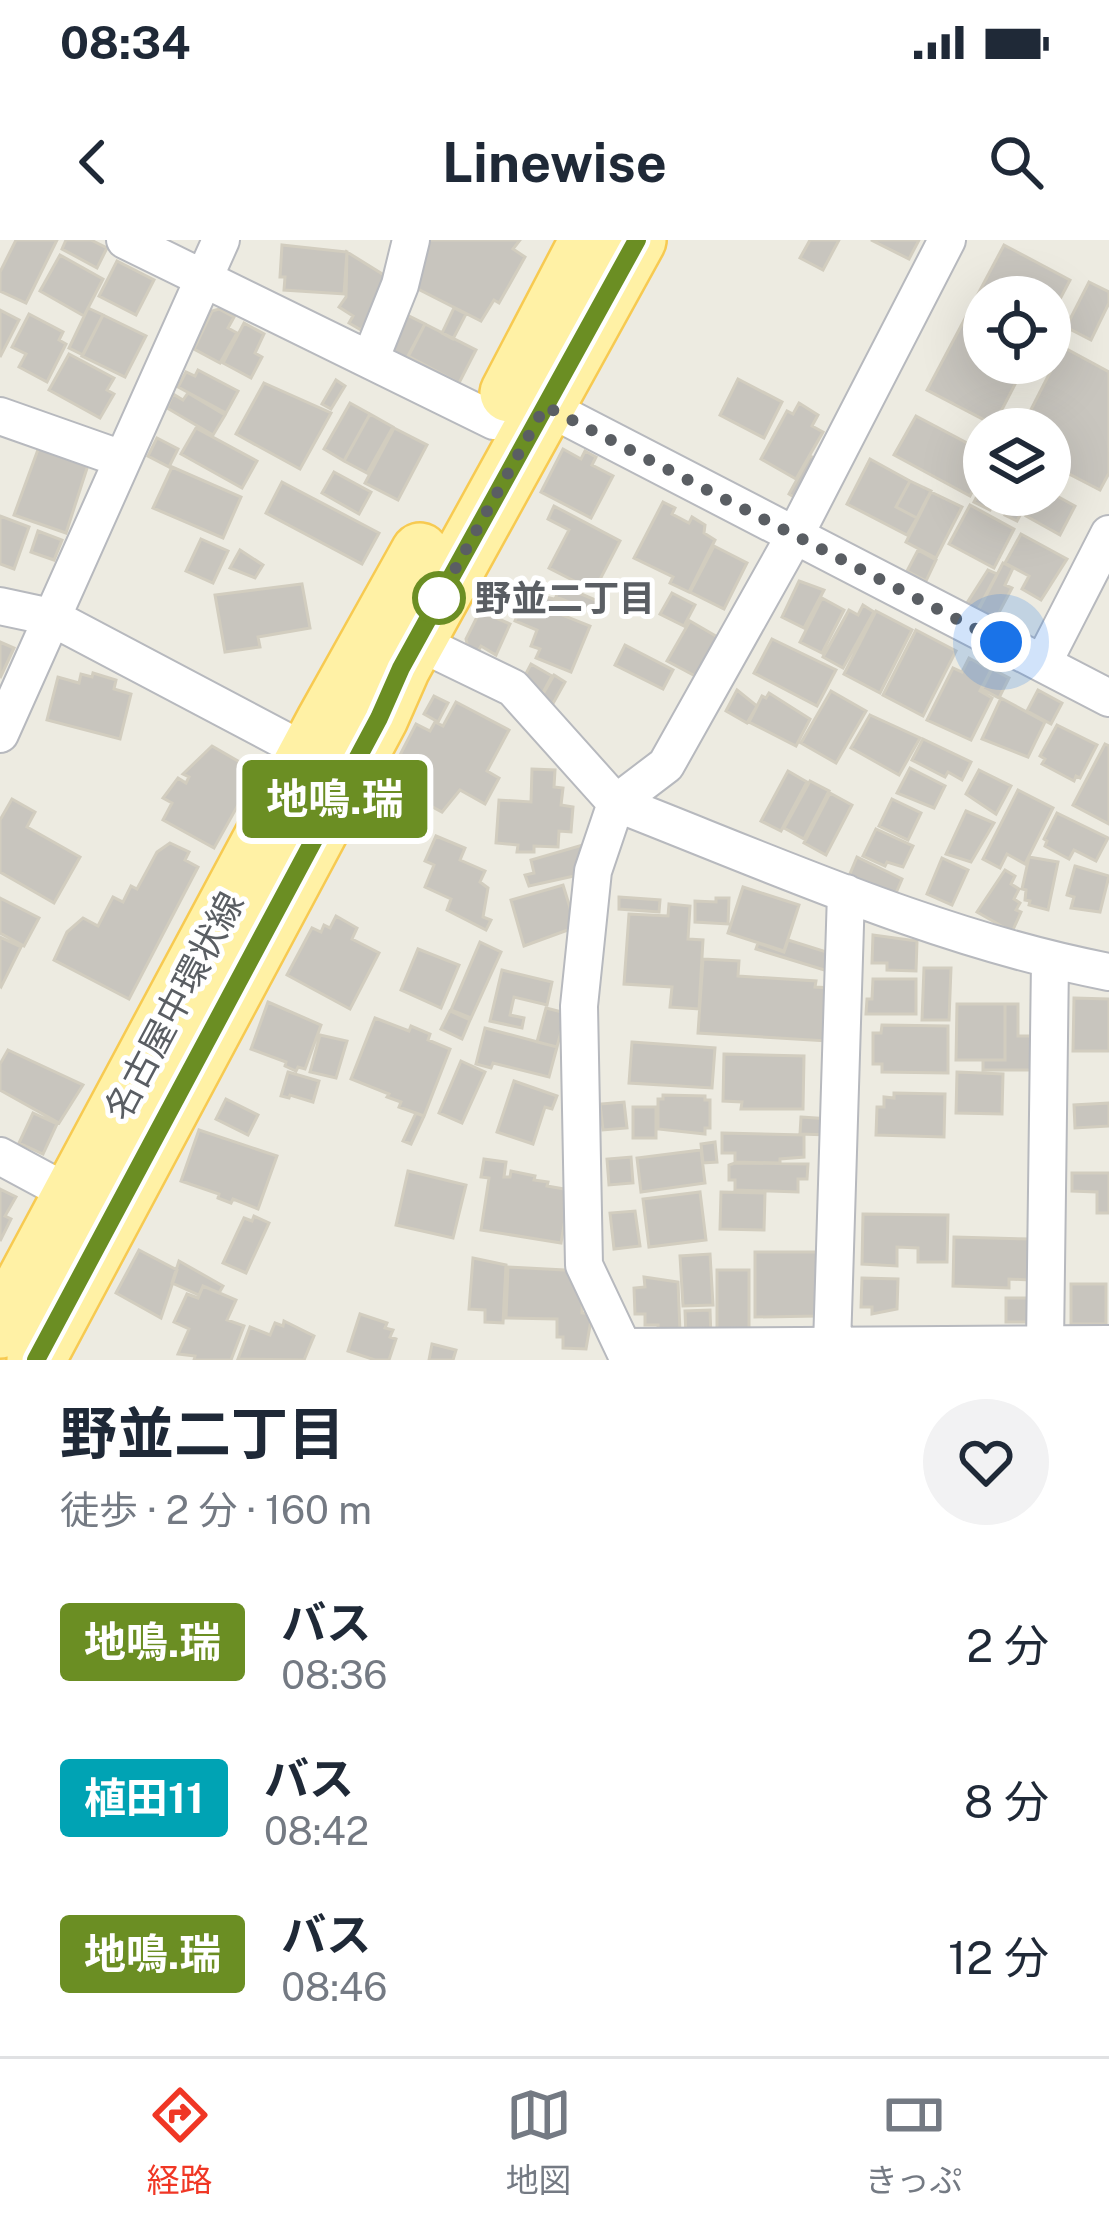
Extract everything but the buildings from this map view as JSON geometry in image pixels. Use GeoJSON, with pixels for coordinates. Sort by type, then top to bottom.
{"type":"FeatureCollection","features":[{"type":"Feature","properties":{"kind":"main road","name":"名古屋中環状線"},"geometry":{"type":"LineString","coordinates":[[36,1360],[379,718],[520,414],[589,240]]}},
{"type":"Feature","properties":{"kind":"main road","name":"名古屋中環状線"},"geometry":{"type":"LineString","coordinates":[[0,1329],[308,753],[520,414],[637,240]]}},
{"type":"Feature","properties":{"kind":"street"},"geometry":{"type":"LineString","coordinates":[[125,240],[370,360],[520,414],[796,536],[1109,698]]}},
{"type":"Feature","properties":{"kind":"street"},"geometry":{"type":"LineString","coordinates":[[0,734],[220,240]]}},
{"type":"Feature","properties":{"kind":"street"},"geometry":{"type":"LineString","coordinates":[[370,360],[400,285],[411,240]]}},
{"type":"Feature","properties":{"kind":"street"},"geometry":{"type":"LineString","coordinates":[[947,240],[796,536],[666,764],[616,803],[593,871],[579,1006],[584,1265],[626,1353],[1109,1344]]}},
{"type":"Feature","properties":{"kind":"street"},"geometry":{"type":"LineString","coordinates":[[0,416],[122,459]]}},
{"type":"Feature","properties":{"kind":"street"},"geometry":{"type":"LineString","coordinates":[[1042,664],[1109,534]]}},
{"type":"Feature","properties":{"kind":"street"},"geometry":{"type":"LineString","coordinates":[[0,606],[51,617],[308,753]]}},
{"type":"Feature","properties":{"kind":"street"},"geometry":{"type":"LineString","coordinates":[[416,641],[513,688],[616,803],[846,893],[1050,961],[1109,972]]}},
{"type":"Feature","properties":{"kind":"street"},"geometry":{"type":"LineString","coordinates":[[832,1346],[846,893]]}},
{"type":"Feature","properties":{"kind":"street"},"geometry":{"type":"LineString","coordinates":[[1045,1345],[1050,961]]}},
{"type":"Feature","properties":{"kind":"street"},"geometry":{"type":"LineString","coordinates":[[0,1156],[74,1196]]}},
{"type":"Feature","properties":{"kind":"bus line","name":"地鳴.瑞"},"geometry":{"type":"LineString","coordinates":[[36,1360],[379,718],[401,668],[637,240]]}},
{"type":"Feature","properties":{"kind":"place","name":"野並二丁目"},"geometry":{"type":"Point","coordinates":[439,598]}},
{"type":"Feature","properties":{"kind":"route"},"geometry":{"type":"LineString","coordinates":[[439,598],[437,602],[545,406],[1001,642]]}}]}
